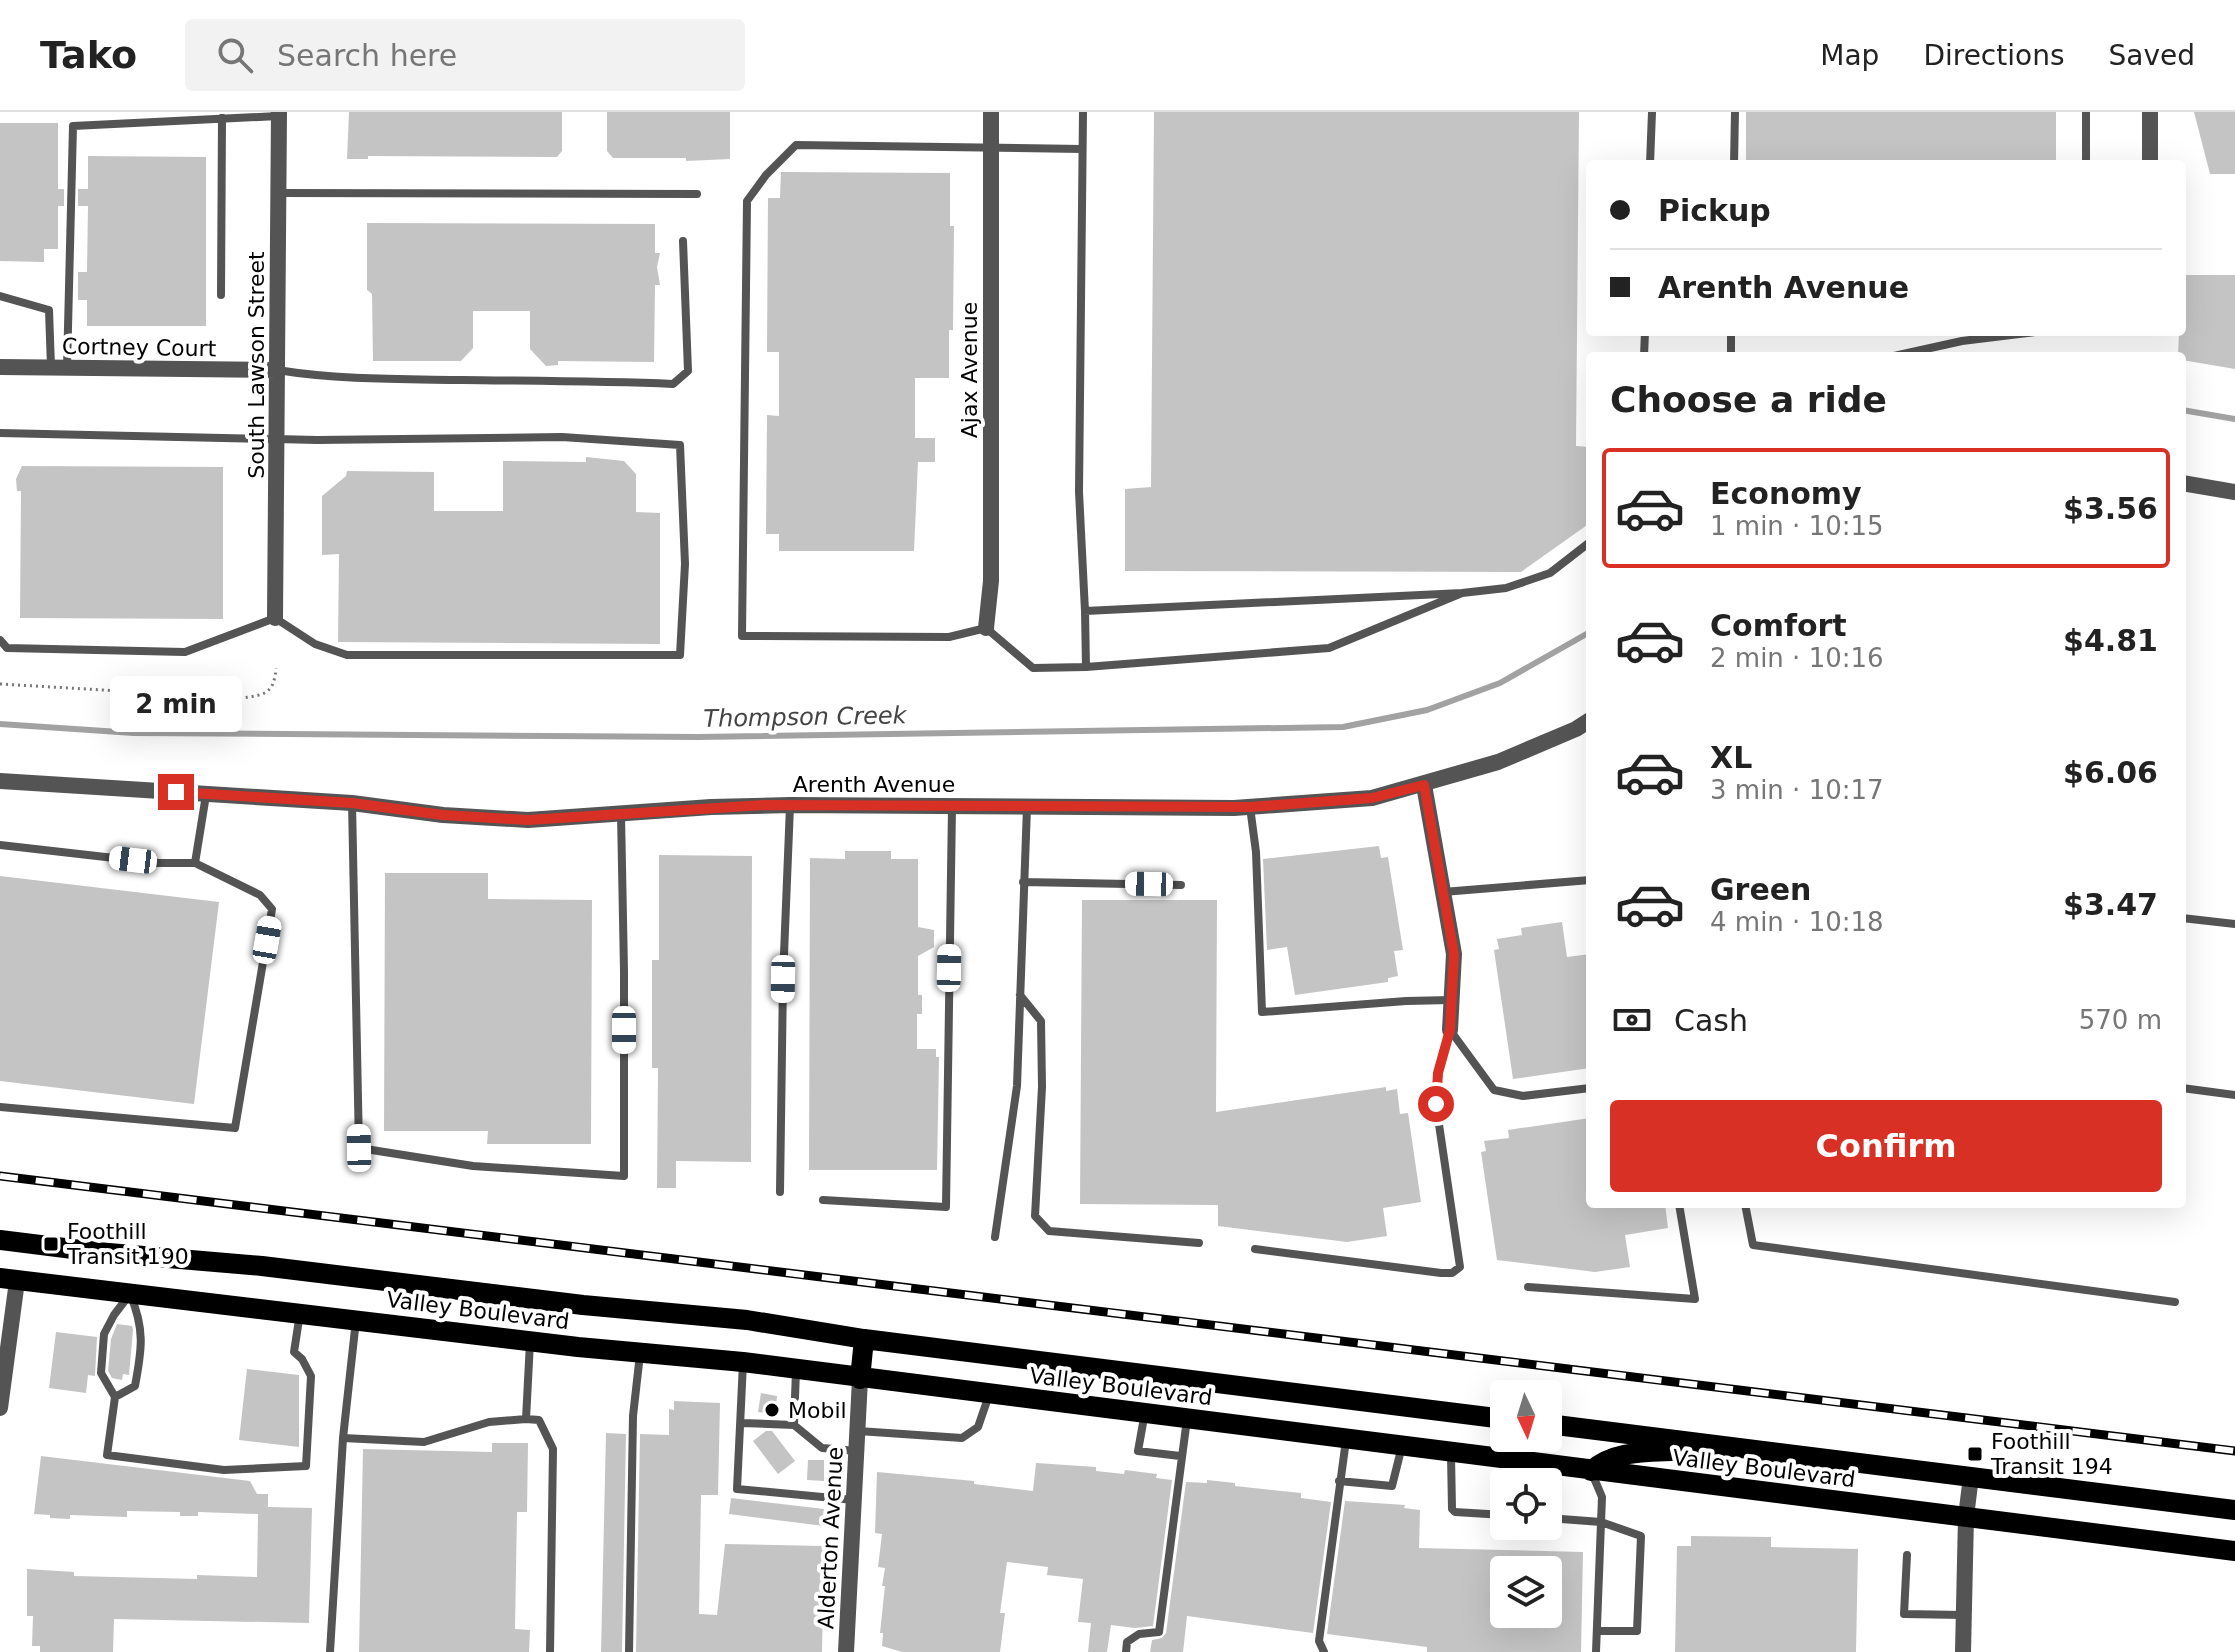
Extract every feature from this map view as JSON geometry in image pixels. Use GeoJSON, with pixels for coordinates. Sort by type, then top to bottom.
{"type":"FeatureCollection","features":[{"type":"Feature","properties":{"kind":"main road","name":"Valley Boulevard"},"geometry":{"type":"LineString","coordinates":[[0,1240],[262,1266],[583,1305],[747,1320],[864,1339],[1490,1417]]}},
{"type":"Feature","properties":{"kind":"main road"},"geometry":{"type":"LineString","coordinates":[[8,1279],[23,1243]]}},
{"type":"Feature","properties":{"kind":"main road","name":"Valley Boulevard"},"geometry":{"type":"LineString","coordinates":[[8,1279],[1145,1411],[1451,1454],[2235,1551]]}},
{"type":"Feature","properties":{"kind":"main road"},"geometry":{"type":"LineString","coordinates":[[860,1379],[864,1339]]}},
{"type":"Feature","properties":{"kind":"main road","name":"Valley Boulevard"},"geometry":{"type":"LineString","coordinates":[[1562,1426],[2235,1510]]}},
{"type":"Feature","properties":{"kind":"main road"},"geometry":{"type":"LineString","coordinates":[[1591,1471],[1603,1459],[1622,1455],[1735,1447]]}},
{"type":"Feature","properties":{"kind":"street","name":"Ajax Avenue"},"geometry":{"type":"LineString","coordinates":[[986,628],[991,581],[991,112]]}},
{"type":"Feature","properties":{"kind":"street"},"geometry":{"type":"LineString","coordinates":[[2150,112],[2150,160]]}},
{"type":"Feature","properties":{"kind":"street","name":"South Lawson Street"},"geometry":{"type":"LineString","coordinates":[[275,618],[279,114]]}},
{"type":"Feature","properties":{"kind":"street","name":"Cortney Court"},"geometry":{"type":"LineString","coordinates":[[0,367],[277,370]]}},
{"type":"Feature","properties":{"kind":"street"},"geometry":{"type":"LineString","coordinates":[[2186,484],[2235,492]]}},
{"type":"Feature","properties":{"kind":"street","name":"Arenth Avenue"},"geometry":{"type":"LineString","coordinates":[[0,781],[352,803],[443,815],[528,820],[711,807],[790,805],[1250,807],[1372,798],[1424,785],[1498,762],[1586,723]]}},
{"type":"Feature","properties":{"kind":"street"},"geometry":{"type":"LineString","coordinates":[[1424,785],[1454,954],[1450,1030]]}},
{"type":"Feature","properties":{"kind":"street"},"geometry":{"type":"LineString","coordinates":[[0,1408],[8,1279]]}},
{"type":"Feature","properties":{"kind":"street","name":"Alderton Avenue"},"geometry":{"type":"LineString","coordinates":[[846,1652],[860,1379]]}},
{"type":"Feature","properties":{"kind":"street"},"geometry":{"type":"LineString","coordinates":[[1963,1652],[1966,1517],[1971,1476]]}},
{"type":"Feature","properties":{"kind":"lane"},"geometry":{"type":"LineString","coordinates":[[1083,112],[1079,492],[1086,667]]}},
{"type":"Feature","properties":{"kind":"lane"},"geometry":{"type":"LineString","coordinates":[[1650,160],[1652,112]]}},
{"type":"Feature","properties":{"kind":"lane"},"geometry":{"type":"LineString","coordinates":[[1734,160],[1735,112]]}},
{"type":"Feature","properties":{"kind":"lane"},"geometry":{"type":"LineString","coordinates":[[2086,112],[2086,160]]}},
{"type":"Feature","properties":{"kind":"lane"},"geometry":{"type":"LineString","coordinates":[[59,368],[73,126],[279,114]]}},
{"type":"Feature","properties":{"kind":"lane"},"geometry":{"type":"LineString","coordinates":[[221,295],[222,118]]}},
{"type":"Feature","properties":{"kind":"lane"},"geometry":{"type":"LineString","coordinates":[[1082,149],[796,145],[766,175],[747,201],[742,636],[949,637],[986,628],[1033,668],[1086,667],[1329,648],[1462,593]]}},
{"type":"Feature","properties":{"kind":"lane"},"geometry":{"type":"LineString","coordinates":[[278,193],[697,194]]}},
{"type":"Feature","properties":{"kind":"lane"},"geometry":{"type":"LineString","coordinates":[[277,370],[315,376],[373,379],[582,380],[673,384],[688,371],[683,241]]}},
{"type":"Feature","properties":{"kind":"lane"},"geometry":{"type":"LineString","coordinates":[[0,296],[49,310],[59,368]]}},
{"type":"Feature","properties":{"kind":"lane"},"geometry":{"type":"LineString","coordinates":[[1912,352],[2003,336]]}},
{"type":"Feature","properties":{"kind":"lane"},"geometry":{"type":"LineString","coordinates":[[0,433],[317,440],[562,437],[680,445],[685,564],[680,655],[347,655],[315,644],[275,618],[185,652],[7,648],[0,640]]}},
{"type":"Feature","properties":{"kind":"lane"},"geometry":{"type":"LineString","coordinates":[[1085,611],[1462,593],[1506,588],[1550,573],[1586,545]]}},
{"type":"Feature","properties":{"kind":"lane"},"geometry":{"type":"LineString","coordinates":[[195,863],[206,794]]}},
{"type":"Feature","properties":{"kind":"lane"},"geometry":{"type":"LineString","coordinates":[[352,803],[359,1148],[473,1166],[624,1176],[621,813]]}},
{"type":"Feature","properties":{"kind":"lane"},"geometry":{"type":"LineString","coordinates":[[780,1192],[783,979],[790,805]]}},
{"type":"Feature","properties":{"kind":"lane"},"geometry":{"type":"LineString","coordinates":[[823,1200],[946,1207],[952,806]]}},
{"type":"Feature","properties":{"kind":"lane"},"geometry":{"type":"LineString","coordinates":[[995,1237],[1017,1086],[1027,807]]}},
{"type":"Feature","properties":{"kind":"lane"},"geometry":{"type":"LineString","coordinates":[[1250,807],[1256,852],[1262,1012],[1453,1000]]}},
{"type":"Feature","properties":{"kind":"lane"},"geometry":{"type":"LineString","coordinates":[[0,845],[158,863],[195,863],[260,895],[272,909],[235,1128],[0,1107]]}},
{"type":"Feature","properties":{"kind":"lane"},"geometry":{"type":"LineString","coordinates":[[1442,892],[1586,880]]}},
{"type":"Feature","properties":{"kind":"lane"},"geometry":{"type":"LineString","coordinates":[[1023,882],[1181,885]]}},
{"type":"Feature","properties":{"kind":"lane"},"geometry":{"type":"LineString","coordinates":[[2186,918],[2235,924]]}},
{"type":"Feature","properties":{"kind":"lane"},"geometry":{"type":"LineString","coordinates":[[1020,995],[1041,1021],[1042,1087],[1035,1216],[1049,1231],[1199,1243]]}},
{"type":"Feature","properties":{"kind":"lane"},"geometry":{"type":"LineString","coordinates":[[1450,1030],[1494,1090],[1523,1096],[1586,1088]]}},
{"type":"Feature","properties":{"kind":"lane"},"geometry":{"type":"LineString","coordinates":[[1255,1249],[1441,1273],[1452,1273],[1460,1267],[1436,1104],[1438,1073],[1450,1030]]}},
{"type":"Feature","properties":{"kind":"lane"},"geometry":{"type":"LineString","coordinates":[[2186,1089],[2235,1095]]}},
{"type":"Feature","properties":{"kind":"lane"},"geometry":{"type":"LineString","coordinates":[[1528,1287],[1695,1299],[1680,1208]]}},
{"type":"Feature","properties":{"kind":"lane"},"geometry":{"type":"LineString","coordinates":[[1746,1208],[1753,1245],[2175,1302]]}},
{"type":"Feature","properties":{"kind":"lane"},"geometry":{"type":"LineString","coordinates":[[130,1294],[104,1334],[101,1373],[115,1397],[107,1455],[224,1470],[306,1466],[311,1376],[302,1359],[294,1352],[300,1313]]}},
{"type":"Feature","properties":{"kind":"lane"},"geometry":{"type":"LineString","coordinates":[[115,1397],[135,1386],[143,1346],[140,1318],[130,1294]]}},
{"type":"Feature","properties":{"kind":"lane"},"geometry":{"type":"LineString","coordinates":[[330,1652],[343,1438],[356,1319]]}},
{"type":"Feature","properties":{"kind":"lane"},"geometry":{"type":"LineString","coordinates":[[526,1419],[530,1341]]}},
{"type":"Feature","properties":{"kind":"lane"},"geometry":{"type":"LineString","coordinates":[[629,1652],[633,1416],[640,1353]]}},
{"type":"Feature","properties":{"kind":"lane"},"geometry":{"type":"LineString","coordinates":[[743,1362],[737,1489],[854,1500]]}},
{"type":"Feature","properties":{"kind":"lane"},"geometry":{"type":"LineString","coordinates":[[794,1425],[796,1370]]}},
{"type":"Feature","properties":{"kind":"lane"},"geometry":{"type":"LineString","coordinates":[[858,1431],[962,1438],[978,1427],[989,1394]]}},
{"type":"Feature","properties":{"kind":"lane"},"geometry":{"type":"LineString","coordinates":[[1145,1411],[1138,1451],[1180,1456]]}},
{"type":"Feature","properties":{"kind":"lane"},"geometry":{"type":"LineString","coordinates":[[1126,1652],[1127,1642],[1139,1634],[1159,1632],[1187,1418]]}},
{"type":"Feature","properties":{"kind":"lane"},"geometry":{"type":"LineString","coordinates":[[343,1438],[424,1442],[489,1422],[539,1420],[553,1449],[550,1652]]}},
{"type":"Feature","properties":{"kind":"lane"},"geometry":{"type":"LineString","coordinates":[[742,1423],[794,1425],[822,1448],[857,1451]]}},
{"type":"Feature","properties":{"kind":"lane"},"geometry":{"type":"LineString","coordinates":[[1324,1652],[1319,1641],[1346,1438]]}},
{"type":"Feature","properties":{"kind":"lane"},"geometry":{"type":"LineString","coordinates":[[1339,1481],[1392,1486],[1402,1446]]}},
{"type":"Feature","properties":{"kind":"lane"},"geometry":{"type":"LineString","coordinates":[[1451,1454],[1452,1509],[1455,1512],[1490,1514]]}},
{"type":"Feature","properties":{"kind":"lane"},"geometry":{"type":"LineString","coordinates":[[1591,1471],[1602,1497],[1596,1652]]}},
{"type":"Feature","properties":{"kind":"lane"},"geometry":{"type":"LineString","coordinates":[[1562,1519],[1601,1522],[1641,1536],[1637,1631],[1597,1631]]}},
{"type":"Feature","properties":{"kind":"lane"},"geometry":{"type":"LineString","coordinates":[[1907,1555],[1904,1614],[1964,1615]]}},
{"type":"Feature","properties":{"kind":"path"},"geometry":{"type":"LineString","coordinates":[[0,684],[241,698],[265,694],[272,689],[276,668]]}},
{"type":"Feature","properties":{"kind":"building"},"geometry":{"type":"Polygon","coordinates":[[[349,112],[562,112],[562,151],[557,157],[368,156],[368,159],[347,159],[349,112]]]}},
{"type":"Feature","properties":{"kind":"building"},"geometry":{"type":"Polygon","coordinates":[[[607,112],[730,112],[730,159],[613,158],[607,151],[607,112]]]}},
{"type":"Feature","properties":{"kind":"building"},"geometry":{"type":"Polygon","coordinates":[[[1154,112],[1579,112],[1576,446],[1586,447],[1586,526],[1521,572],[1125,571],[1125,489],[1151,487],[1154,112]]]}},
{"type":"Feature","properties":{"kind":"building"},"geometry":{"type":"Polygon","coordinates":[[[1746,112],[2056,112],[2056,160],[1746,160],[1746,112]]]}},
{"type":"Feature","properties":{"kind":"building"},"geometry":{"type":"Polygon","coordinates":[[[2194,112],[2235,112],[2235,174],[2210,174],[2194,112]]]}},
{"type":"Feature","properties":{"kind":"building"},"geometry":{"type":"Polygon","coordinates":[[[0,123],[58,123],[58,189],[64,189],[64,206],[58,206],[58,249],[44,249],[44,262],[0,261],[0,123]]]}},
{"type":"Feature","properties":{"kind":"building"},"geometry":{"type":"Polygon","coordinates":[[[88,156],[206,157],[206,326],[87,326],[87,300],[78,300],[78,272],[87,272],[88,206],[78,206],[78,189],[88,189],[88,156]]]}},
{"type":"Feature","properties":{"kind":"building"},"geometry":{"type":"Polygon","coordinates":[[[781,172],[950,173],[950,226],[954,226],[953,330],[949,330],[949,378],[915,378],[915,438],[935,438],[935,462],[918,462],[914,551],[779,551],[779,534],[766,534],[767,415],[779,416],[779,352],[767,352],[768,198],[780,198],[781,172]]]}},
{"type":"Feature","properties":{"kind":"building"},"geometry":{"type":"Polygon","coordinates":[[[367,223],[655,224],[655,253],[660,253],[657,267],[660,285],[655,285],[654,362],[558,361],[558,365],[546,366],[530,349],[530,311],[473,311],[473,348],[461,361],[373,361],[372,294],[367,290],[367,223]]]}},
{"type":"Feature","properties":{"kind":"building"},"geometry":{"type":"Polygon","coordinates":[[[2186,275],[2235,275],[2235,369],[2186,361],[2186,352],[2178,352],[2179,336],[2186,336],[2186,275]]]}},
{"type":"Feature","properties":{"kind":"building"},"geometry":{"type":"Polygon","coordinates":[[[586,457],[624,461],[636,474],[636,512],[660,513],[660,644],[338,642],[339,554],[322,555],[322,496],[346,476],[347,471],[434,472],[434,511],[503,511],[503,461],[586,462],[586,457]]]}},
{"type":"Feature","properties":{"kind":"building"},"geometry":{"type":"Polygon","coordinates":[[[22,466],[223,467],[223,619],[20,618],[21,491],[17,491],[16,479],[22,466]]]}},
{"type":"Feature","properties":{"kind":"building"},"geometry":{"type":"Polygon","coordinates":[[[1379,846],[1381,858],[1388,857],[1403,950],[1394,951],[1398,976],[1388,978],[1388,982],[1295,995],[1287,947],[1267,950],[1263,859],[1379,846]]]}},
{"type":"Feature","properties":{"kind":"building"},"geometry":{"type":"Polygon","coordinates":[[[845,851],[891,851],[891,859],[918,859],[918,927],[934,930],[934,947],[918,956],[918,995],[922,995],[922,1014],[917,1014],[917,1049],[936,1049],[936,1057],[939,1057],[937,1170],[809,1170],[810,858],[845,859],[845,851]]]}},
{"type":"Feature","properties":{"kind":"building"},"geometry":{"type":"Polygon","coordinates":[[[659,855],[752,856],[751,1162],[676,1161],[676,1188],[657,1188],[658,1068],[652,1068],[652,960],[659,960],[659,855]]]}},
{"type":"Feature","properties":{"kind":"building"},"geometry":{"type":"Polygon","coordinates":[[[385,873],[488,873],[488,899],[592,900],[591,1144],[487,1144],[488,1131],[384,1131],[385,873]]]}},
{"type":"Feature","properties":{"kind":"building"},"geometry":{"type":"Polygon","coordinates":[[[0,876],[219,902],[194,1104],[0,1081],[0,876]]]}},
{"type":"Feature","properties":{"kind":"building"},"geometry":{"type":"Polygon","coordinates":[[[1082,900],[1217,900],[1216,1112],[1386,1087],[1386,1091],[1397,1089],[1400,1114],[1408,1113],[1421,1202],[1383,1208],[1387,1236],[1347,1242],[1218,1226],[1218,1205],[1080,1204],[1082,900]]]}},
{"type":"Feature","properties":{"kind":"building"},"geometry":{"type":"Polygon","coordinates":[[[1562,922],[1567,957],[1586,955],[1586,1069],[1513,1079],[1494,950],[1499,949],[1497,939],[1522,935],[1521,928],[1562,922]]]}},
{"type":"Feature","properties":{"kind":"building"},"geometry":{"type":"Polygon","coordinates":[[[1586,1119],[1586,1208],[1666,1208],[1668,1228],[1625,1235],[1630,1267],[1595,1272],[1497,1260],[1481,1152],[1486,1151],[1484,1141],[1509,1138],[1508,1130],[1586,1119]]]}},
{"type":"Feature","properties":{"kind":"building"},"geometry":{"type":"Polygon","coordinates":[[[117,1324],[132,1326],[133,1330],[129,1375],[123,1374],[122,1380],[112,1378],[108,1371],[111,1339],[117,1324]]]}},
{"type":"Feature","properties":{"kind":"building"},"geometry":{"type":"Polygon","coordinates":[[[56,1332],[97,1337],[95,1376],[88,1375],[86,1393],[49,1388],[56,1332]]]}},
{"type":"Feature","properties":{"kind":"building"},"geometry":{"type":"Polygon","coordinates":[[[247,1369],[299,1375],[299,1447],[239,1440],[247,1369]]]}},
{"type":"Feature","properties":{"kind":"building"},"geometry":{"type":"Polygon","coordinates":[[[761,1393],[777,1396],[775,1414],[758,1412],[761,1393]]]}},
{"type":"Feature","properties":{"kind":"building"},"geometry":{"type":"Polygon","coordinates":[[[674,1401],[720,1403],[718,1495],[701,1495],[699,1614],[717,1615],[725,1544],[824,1546],[822,1652],[636,1652],[640,1434],[669,1435],[669,1409],[674,1410],[674,1401]]]}},
{"type":"Feature","properties":{"kind":"building"},"geometry":{"type":"Polygon","coordinates":[[[766,1431],[772,1431],[795,1461],[778,1474],[753,1441],[766,1431]]]}},
{"type":"Feature","properties":{"kind":"building"},"geometry":{"type":"Polygon","coordinates":[[[606,1433],[626,1434],[622,1652],[601,1652],[606,1433]]]}},
{"type":"Feature","properties":{"kind":"building"},"geometry":{"type":"Polygon","coordinates":[[[492,1443],[528,1443],[527,1512],[517,1512],[515,1629],[530,1630],[529,1652],[359,1652],[363,1449],[492,1452],[492,1443]]]}},
{"type":"Feature","properties":{"kind":"building"},"geometry":{"type":"Polygon","coordinates":[[[41,1456],[250,1481],[257,1494],[268,1494],[268,1507],[312,1508],[309,1623],[114,1619],[113,1652],[40,1652],[40,1646],[32,1646],[33,1616],[27,1616],[27,1569],[74,1572],[74,1576],[257,1577],[258,1514],[198,1512],[198,1516],[180,1516],[180,1512],[127,1511],[127,1517],[70,1515],[70,1519],[34,1514],[41,1456]]]}},
{"type":"Feature","properties":{"kind":"building"},"geometry":{"type":"Polygon","coordinates":[[[808,1460],[824,1460],[824,1481],[807,1480],[808,1460]]]}},
{"type":"Feature","properties":{"kind":"building"},"geometry":{"type":"Polygon","coordinates":[[[1036,1463],[1096,1467],[1096,1471],[1124,1474],[1125,1470],[1157,1474],[1156,1478],[1172,1480],[1153,1626],[1135,1628],[1111,1625],[1107,1652],[1088,1652],[1091,1623],[1078,1622],[1083,1579],[1047,1575],[1048,1567],[1007,1562],[1000,1613],[1005,1613],[1000,1652],[902,1652],[882,1646],[883,1633],[880,1633],[885,1568],[878,1567],[882,1534],[875,1533],[877,1472],[974,1481],[974,1484],[1033,1491],[1036,1463]]]}},
{"type":"Feature","properties":{"kind":"building"},"geometry":{"type":"Polygon","coordinates":[[[1207,1480],[1301,1493],[1301,1498],[1331,1502],[1313,1633],[1187,1616],[1183,1652],[1150,1652],[1152,1640],[1162,1638],[1166,1633],[1186,1482],[1207,1483],[1207,1480]]]}},
{"type":"Feature","properties":{"kind":"building"},"geometry":{"type":"Polygon","coordinates":[[[731,1498],[824,1509],[824,1526],[729,1514],[731,1498]]]}},
{"type":"Feature","properties":{"kind":"building"},"geometry":{"type":"Polygon","coordinates":[[[1345,1501],[1405,1505],[1404,1508],[1420,1510],[1419,1548],[1583,1552],[1581,1652],[1427,1652],[1427,1647],[1327,1634],[1345,1501]]]}},
{"type":"Feature","properties":{"kind":"building"},"geometry":{"type":"Polygon","coordinates":[[[1691,1536],[1771,1537],[1771,1547],[1858,1549],[1856,1652],[1675,1652],[1677,1546],[1691,1546],[1691,1536]]]}},
{"type":"Feature","properties":{"kind":"waterway","name":"Thompson Creek"},"geometry":{"type":"LineString","coordinates":[[2186,411],[2235,419]]}},
{"type":"Feature","properties":{"kind":"waterway","name":"Thompson Creek"},"geometry":{"type":"LineString","coordinates":[[0,724],[134,733],[698,737],[1343,727],[1427,710],[1500,683],[1586,634]]}},
{"type":"Feature","properties":{"kind":"railway"},"geometry":{"type":"LineString","coordinates":[[0,1176],[2235,1451]]}},
{"type":"Feature","properties":{"kind":"place","name":"Foothill Transit 190"},"geometry":{"type":"Point","coordinates":[51,1244]}},
{"type":"Feature","properties":{"kind":"place","name":"Mobil"},"geometry":{"type":"Point","coordinates":[772,1410]}},
{"type":"Feature","properties":{"kind":"place","name":"Foothill Transit 194"},"geometry":{"type":"Point","coordinates":[1975,1454]}},
{"type":"Feature","properties":{"kind":"route"},"geometry":{"type":"LineString","coordinates":[[176,792],[352,803],[443,815],[528,820],[764,805],[1234,808],[1372,798],[1424,785],[1454,954],[1450,1030],[1438,1073],[1436,1104]]}}]}
